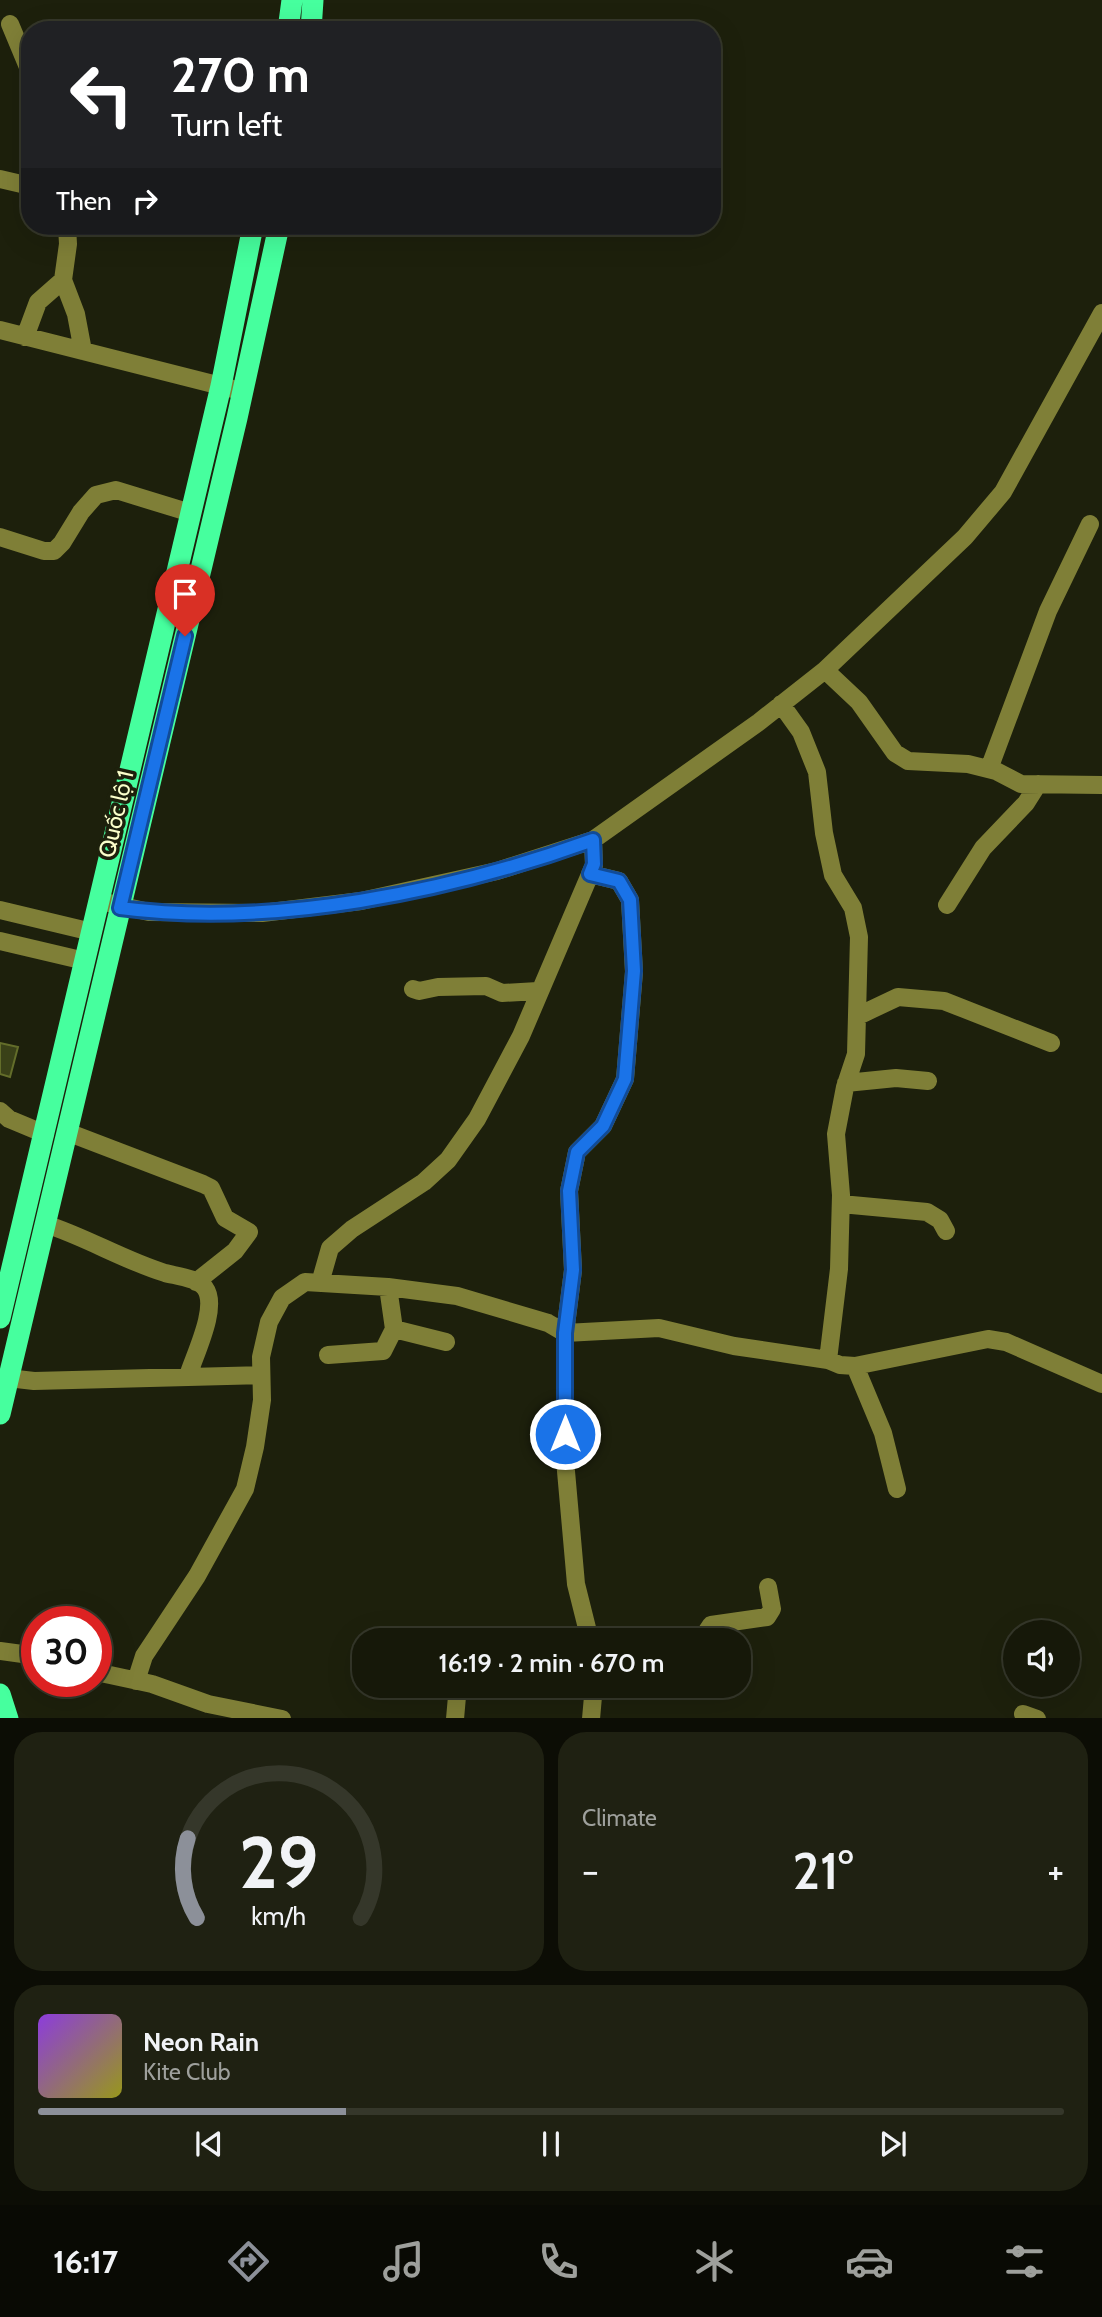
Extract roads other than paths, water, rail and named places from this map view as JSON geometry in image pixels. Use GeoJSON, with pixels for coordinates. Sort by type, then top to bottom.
{"type":"FeatureCollection","features":[{"type":"Feature","properties":{"kind":"highway"},"geometry":{"type":"LineString","coordinates":[[289,21],[292,0]]}},
{"type":"Feature","properties":{"kind":"highway"},"geometry":{"type":"LineString","coordinates":[[312,21],[313,0]]}},
{"type":"Feature","properties":{"kind":"highway","name":"Quốc lộ 1"},"geometry":{"type":"LineString","coordinates":[[0,1318],[221,386],[251,235]]}},
{"type":"Feature","properties":{"kind":"highway","name":"Quốc lộ 1"},"geometry":{"type":"LineString","coordinates":[[0,1414],[243,391],[277,235]]}},
{"type":"Feature","properties":{"kind":"highway"},"geometry":{"type":"LineString","coordinates":[[0,1694],[8,1718]]}},
{"type":"Feature","properties":{"kind":"street"},"geometry":{"type":"LineString","coordinates":[[10,24],[21,50]]}},
{"type":"Feature","properties":{"kind":"street"},"geometry":{"type":"LineString","coordinates":[[0,179],[21,184]]}},
{"type":"Feature","properties":{"kind":"street"},"geometry":{"type":"LineString","coordinates":[[68,235],[63,280],[76,314],[83,351]]}},
{"type":"Feature","properties":{"kind":"street"},"geometry":{"type":"LineString","coordinates":[[25,337],[38,302],[63,280]]}},
{"type":"Feature","properties":{"kind":"street"},"geometry":{"type":"LineString","coordinates":[[100,900],[120,908],[149,912],[262,913],[361,901],[497,871],[593,840],[825,670],[965,537],[1003,492],[1102,313]]}},
{"type":"Feature","properties":{"kind":"street"},"geometry":{"type":"LineString","coordinates":[[0,330],[243,391]]}},
{"type":"Feature","properties":{"kind":"street"},"geometry":{"type":"LineString","coordinates":[[0,537],[44,551],[54,551],[96,495],[116,490],[191,513]]}},
{"type":"Feature","properties":{"kind":"street"},"geometry":{"type":"LineString","coordinates":[[989,769],[1048,611],[1090,524]]}},
{"type":"Feature","properties":{"kind":"street"},"geometry":{"type":"LineString","coordinates":[[825,670],[859,702],[895,753],[908,761],[968,764],[989,769],[1021,784],[1102,785]]}},
{"type":"Feature","properties":{"kind":"street"},"geometry":{"type":"LineString","coordinates":[[781,704],[802,732],[817,772],[824,833],[833,875],[853,908],[859,937],[856,1054],[846,1083],[836,1134],[841,1204],[839,1269],[828,1360]]}},
{"type":"Feature","properties":{"kind":"street"},"geometry":{"type":"LineString","coordinates":[[947,905],[983,848],[1026,803],[1038,784]]}},
{"type":"Feature","properties":{"kind":"street"},"geometry":{"type":"LineString","coordinates":[[320,1283],[330,1248],[352,1229],[424,1182],[448,1160],[477,1119],[521,1036],[590,874],[594,864],[593,840]]}},
{"type":"Feature","properties":{"kind":"street"},"geometry":{"type":"LineString","coordinates":[[587,1628],[576,1584],[565,1460],[565,1333],[573,1270],[569,1191],[577,1152],[603,1126],[625,1079],[634,971],[630,900],[619,881],[590,874]]}},
{"type":"Feature","properties":{"kind":"street"},"geometry":{"type":"LineString","coordinates":[[0,910],[92,932]]}},
{"type":"Feature","properties":{"kind":"street"},"geometry":{"type":"LineString","coordinates":[[0,941],[85,961]]}},
{"type":"Feature","properties":{"kind":"street"},"geometry":{"type":"LineString","coordinates":[[413,989],[419,991],[438,987],[462,989],[486,986],[502,993],[538,991]]}},
{"type":"Feature","properties":{"kind":"street"},"geometry":{"type":"LineString","coordinates":[[859,1016],[898,998],[944,1001],[1051,1043]]}},
{"type":"Feature","properties":{"kind":"street"},"geometry":{"type":"LineString","coordinates":[[846,1083],[896,1078],[928,1080]]}},
{"type":"Feature","properties":{"kind":"street"},"geometry":{"type":"LineString","coordinates":[[0,1111],[9,1119],[45,1134]]}},
{"type":"Feature","properties":{"kind":"street"},"geometry":{"type":"LineString","coordinates":[[67,1132],[211,1188],[225,1218],[248,1232],[235,1251],[196,1282]]}},
{"type":"Feature","properties":{"kind":"street"},"geometry":{"type":"LineString","coordinates":[[841,1204],[927,1212],[940,1220],[946,1231]]}},
{"type":"Feature","properties":{"kind":"street"},"geometry":{"type":"LineString","coordinates":[[45,1224],[76,1234],[138,1265],[196,1282],[205,1289],[209,1301],[207,1326],[188,1376]]}},
{"type":"Feature","properties":{"kind":"street"},"geometry":{"type":"LineString","coordinates":[[136,1681],[144,1656],[197,1576],[245,1489],[260,1412],[261,1357],[269,1322],[282,1298],[305,1282],[388,1287],[457,1296],[548,1323],[565,1333],[659,1328],[734,1346],[828,1360],[840,1366],[855,1367],[988,1339],[1006,1342],[1102,1384]]}},
{"type":"Feature","properties":{"kind":"street"},"geometry":{"type":"LineString","coordinates":[[328,1355],[383,1351],[394,1329],[388,1287]]}},
{"type":"Feature","properties":{"kind":"street"},"geometry":{"type":"LineString","coordinates":[[394,1329],[446,1342]]}},
{"type":"Feature","properties":{"kind":"street"},"geometry":{"type":"LineString","coordinates":[[855,1367],[883,1433],[897,1489]]}},
{"type":"Feature","properties":{"kind":"street"},"geometry":{"type":"LineString","coordinates":[[8,1378],[34,1381],[261,1375]]}},
{"type":"Feature","properties":{"kind":"street"},"geometry":{"type":"LineString","coordinates":[[708,1628],[710,1625],[767,1617],[772,1609],[768,1587]]}},
{"type":"Feature","properties":{"kind":"street"},"geometry":{"type":"LineString","coordinates":[[0,1651],[21,1654]]}},
{"type":"Feature","properties":{"kind":"street"},"geometry":{"type":"LineString","coordinates":[[112,1677],[136,1681],[208,1704],[282,1718]]}},
{"type":"Feature","properties":{"kind":"street"},"geometry":{"type":"LineString","coordinates":[[456,1718],[457,1698]]}},
{"type":"Feature","properties":{"kind":"street"},"geometry":{"type":"LineString","coordinates":[[591,1718],[593,1698]]}}]}
